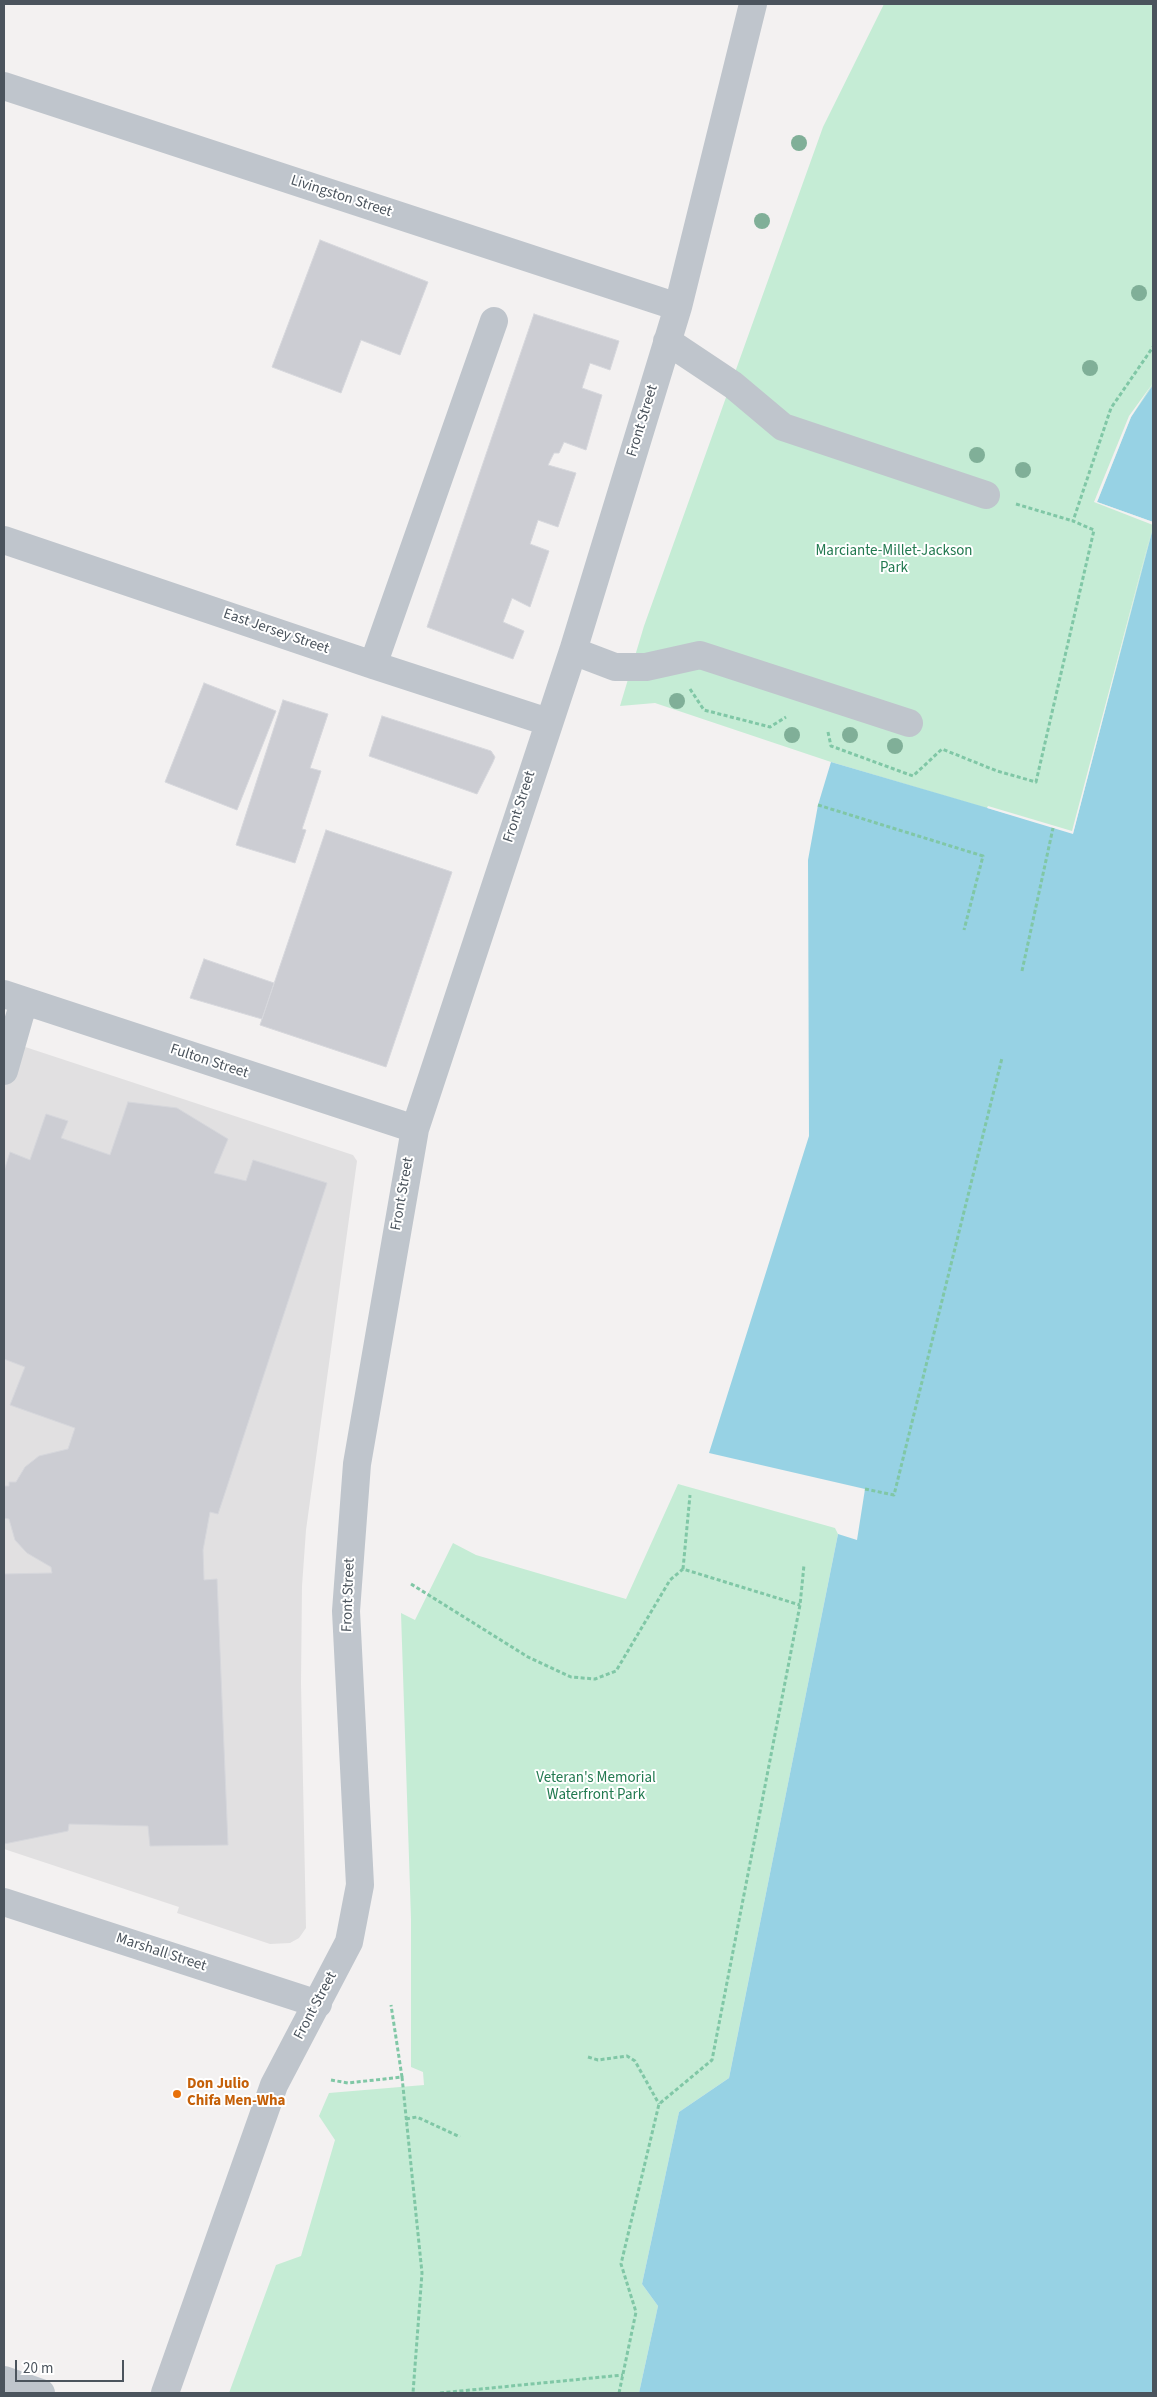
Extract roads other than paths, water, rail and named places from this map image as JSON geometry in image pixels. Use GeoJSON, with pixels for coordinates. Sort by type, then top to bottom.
{"type":"FeatureCollection","features":[{"type":"Feature","properties":{"kind":"street","name":"Front Street"},"geometry":{"type":"LineString","coordinates":[[166,2393],[274,2085],[349,1942],[360,1885],[346,1611],[357,1464],[415,1130],[548,722],[573,651],[678,308],[753,4]]}},
{"type":"Feature","properties":{"kind":"street","name":"Livingston Street"},"geometry":{"type":"LineString","coordinates":[[4,86],[678,308]]}},
{"type":"Feature","properties":{"kind":"street"},"geometry":{"type":"LineString","coordinates":[[373,665],[494,320]]}},
{"type":"Feature","properties":{"kind":"street"},"geometry":{"type":"LineString","coordinates":[[667,340],[733,385],[783,428],[986,495]]}},
{"type":"Feature","properties":{"kind":"street","name":"East Jersey Street"},"geometry":{"type":"LineString","coordinates":[[4,540],[548,722]]}},
{"type":"Feature","properties":{"kind":"street"},"geometry":{"type":"LineString","coordinates":[[573,651],[615,667],[646,667],[700,655],[909,723]]}},
{"type":"Feature","properties":{"kind":"street"},"geometry":{"type":"LineString","coordinates":[[4,1071],[14,998]]}},
{"type":"Feature","properties":{"kind":"street","name":"Fulton Street"},"geometry":{"type":"LineString","coordinates":[[14,998],[415,1130]]}},
{"type":"Feature","properties":{"kind":"street","name":"Marshall Street"},"geometry":{"type":"LineString","coordinates":[[4,1902],[318,2004]]}},
{"type":"Feature","properties":{"kind":"street"},"geometry":{"type":"LineString","coordinates":[[4,2380],[42,2393]]}},
{"type":"Feature","properties":{"kind":"water"},"geometry":{"type":"Polygon","coordinates":[[[1153,385],[1153,522],[1097,502],[1131,417],[1153,385]]]}},
{"type":"Feature","properties":{"kind":"water"},"geometry":{"type":"Polygon","coordinates":[[[1153,528],[1153,2393],[639,2393],[658,2306],[642,2284],[679,2112],[729,2078],[838,1534],[857,1540],[865,1489],[709,1453],[809,1136],[808,860],[818,805],[831,762],[1073,833],[1153,528]]]}},
{"type":"Feature","properties":{"kind":"place","name":"Don Julio Chifa Men-Wha"},"geometry":{"type":"Point","coordinates":[177,2094]}},
{"type":"Feature","properties":{"kind":"park label","name":"Marciante-Millet-Jackson Park"},"geometry":{"type":"Point","coordinates":[894,560]}},
{"type":"Feature","properties":{"kind":"park label","name":"Veteran's Memorial Waterfront Park"},"geometry":{"type":"Point","coordinates":[596,1788]}}]}
